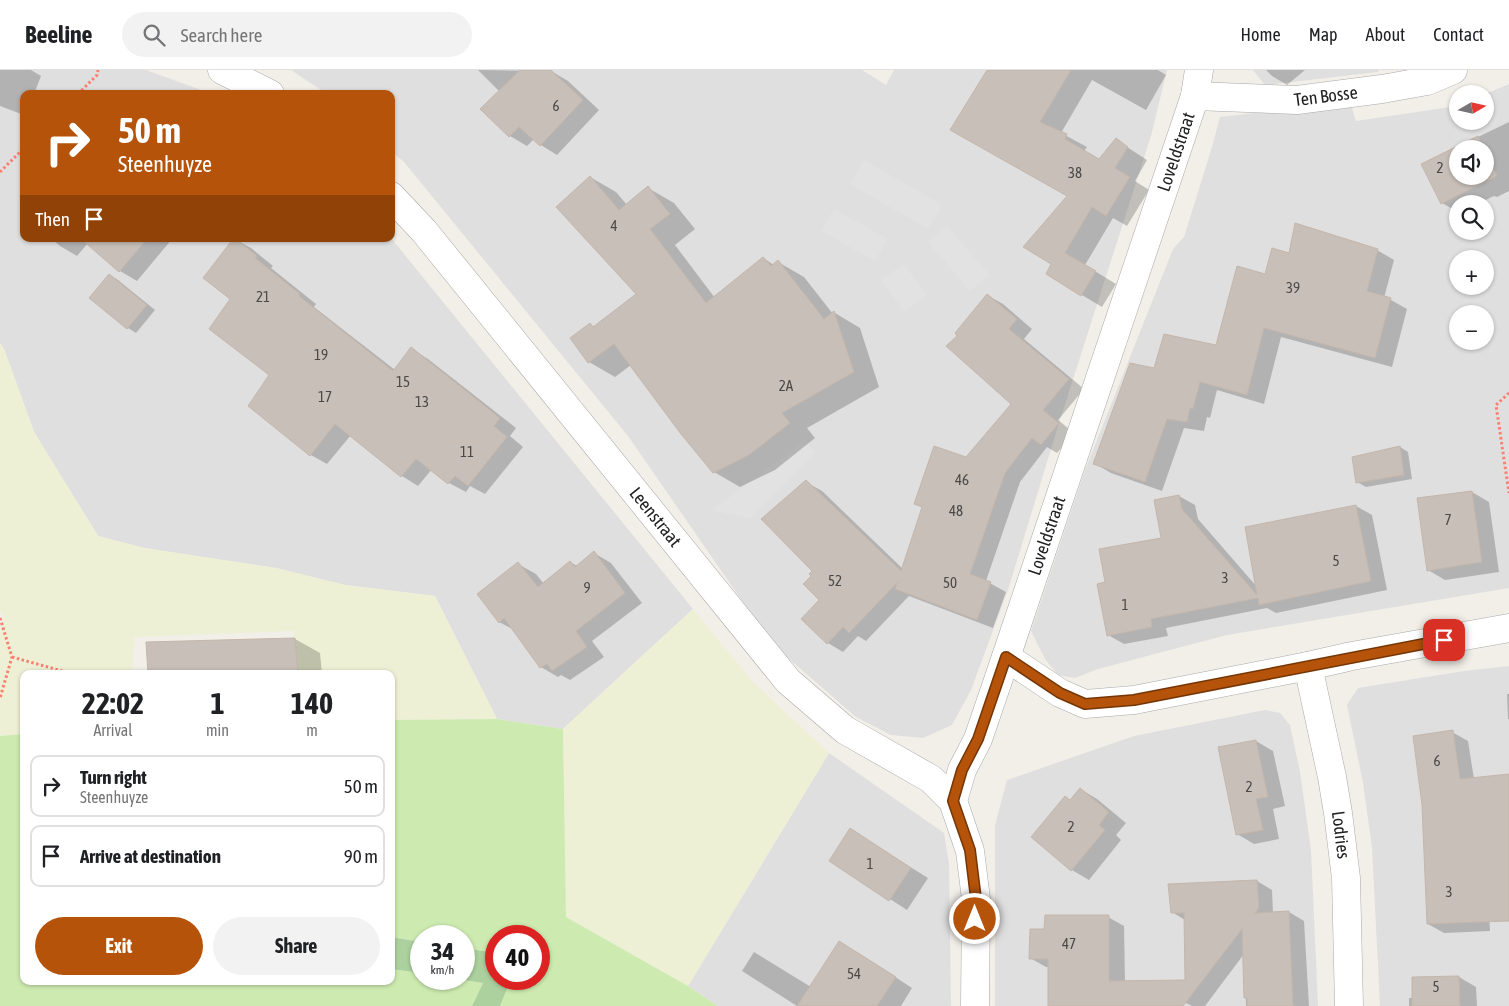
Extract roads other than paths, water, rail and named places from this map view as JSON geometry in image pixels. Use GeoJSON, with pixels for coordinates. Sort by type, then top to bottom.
{"type":"FeatureCollection","features":[{"type":"Feature","properties":{"kind":"street"},"geometry":{"type":"LineString","coordinates":[[222,70],[262,90]]}},
{"type":"Feature","properties":{"kind":"street","name":"Ten Bosse"},"geometry":{"type":"LineString","coordinates":[[1197,83],[1297,100],[1427,81],[1453,70]]}},
{"type":"Feature","properties":{"kind":"street","name":"Loveldstraat"},"geometry":{"type":"LineString","coordinates":[[953,801],[962,770],[978,739],[1006,657],[1197,83]]}},
{"type":"Feature","properties":{"kind":"street","name":"Leenstraat"},"geometry":{"type":"LineString","coordinates":[[395,200],[424,231],[788,681],[845,730],[931,779],[953,801]]}},
{"type":"Feature","properties":{"kind":"street"},"geometry":{"type":"LineString","coordinates":[[1006,657],[1060,693],[1085,704],[1134,700],[1368,653],[1509,628]]}},
{"type":"Feature","properties":{"kind":"street","name":"Lodries"},"geometry":{"type":"LineString","coordinates":[[1308,666],[1338,813],[1346,878],[1349,1006]]}},
{"type":"Feature","properties":{"kind":"street"},"geometry":{"type":"LineString","coordinates":[[953,801],[970,850],[976,899],[975,1006]]}}]}
